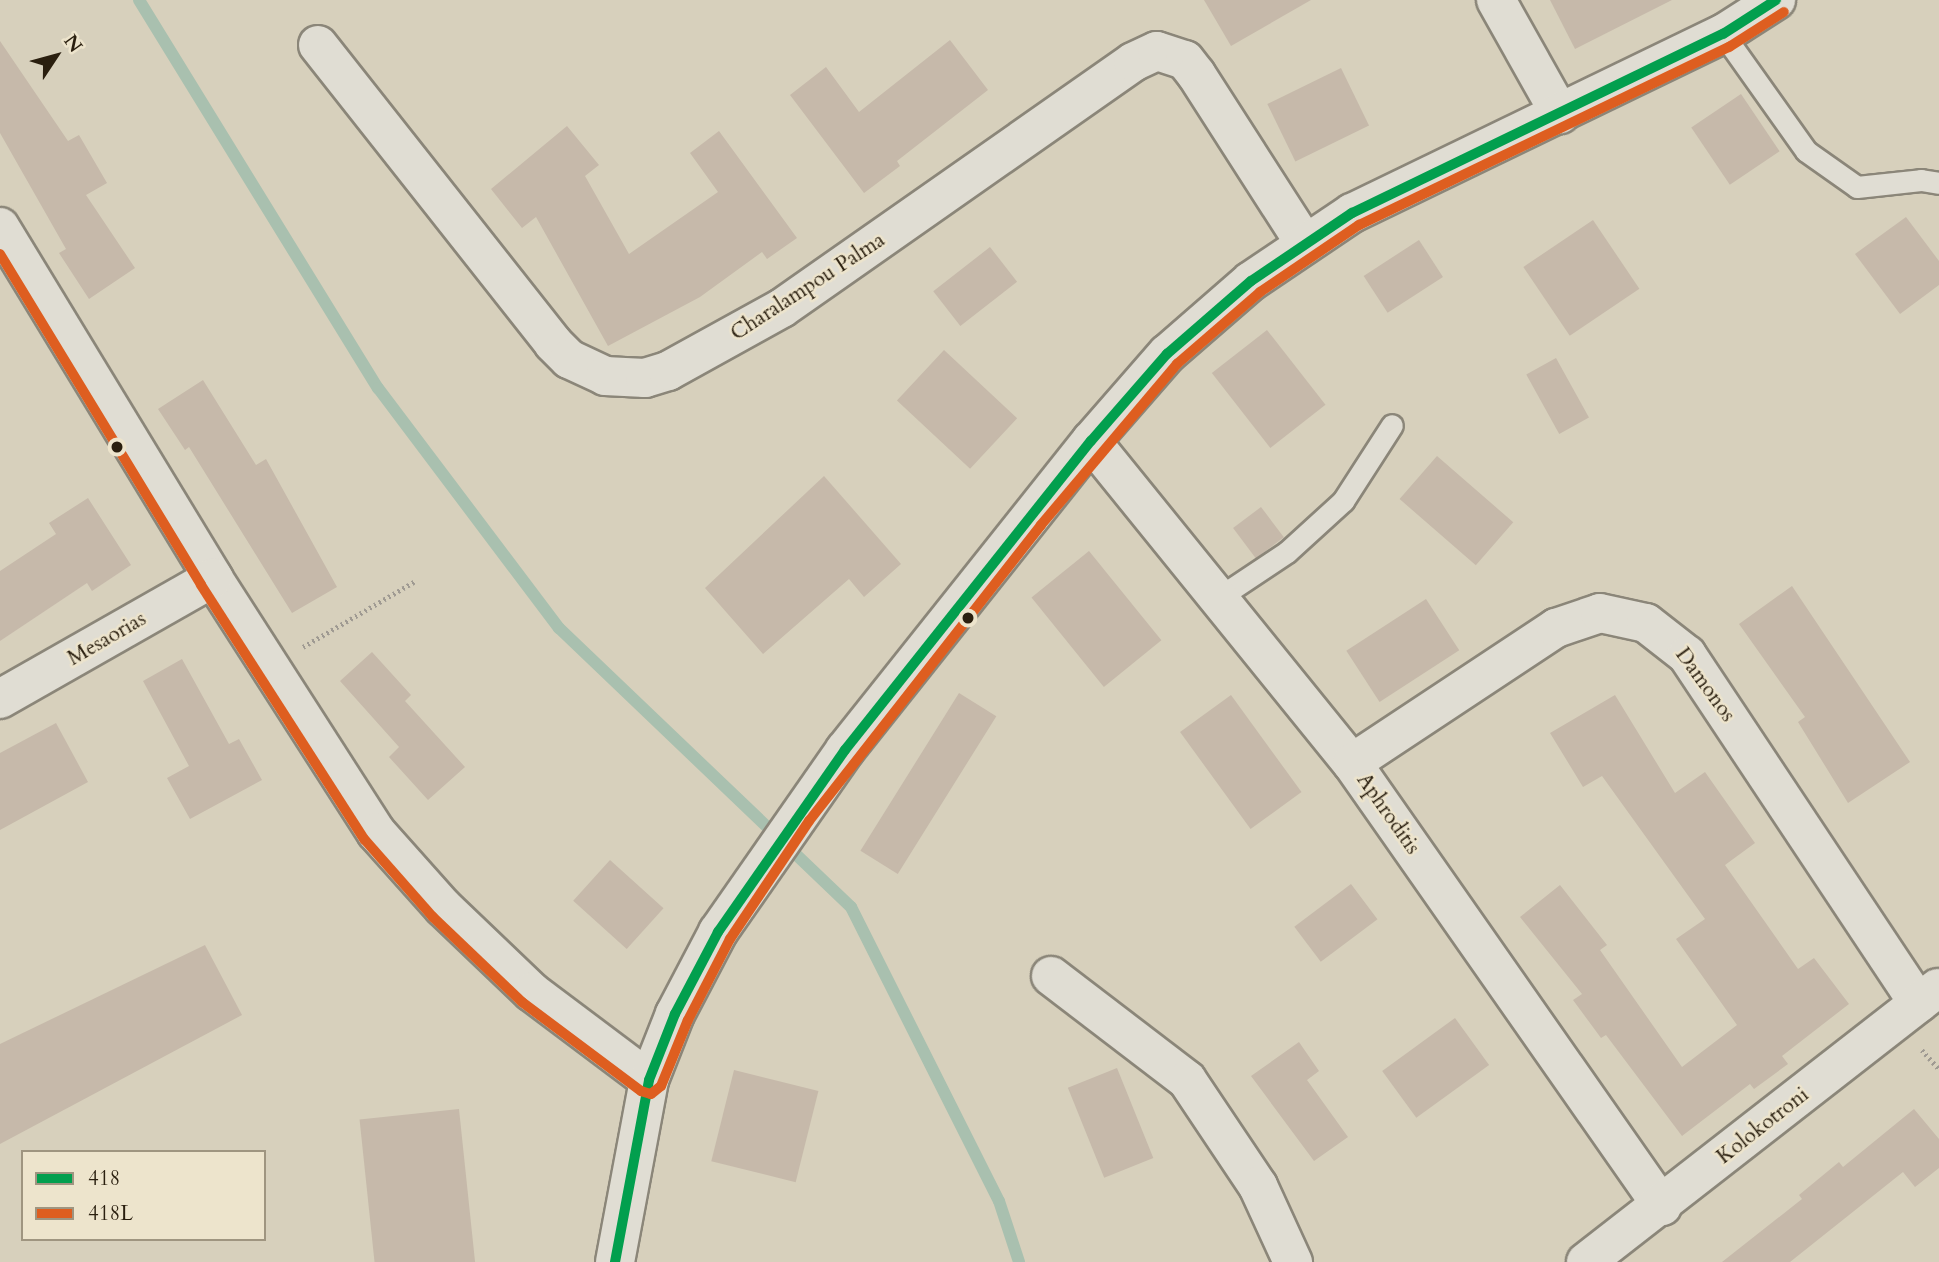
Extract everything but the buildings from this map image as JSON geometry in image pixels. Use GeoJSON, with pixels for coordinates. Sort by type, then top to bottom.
{"type":"FeatureCollection","features":[{"type":"Feature","properties":{"kind":"street"},"geometry":{"type":"LineString","coordinates":[[1496,0],[1560,114]]}},
{"type":"Feature","properties":{"kind":"street"},"geometry":{"type":"LineString","coordinates":[[615,1262],[649,1080],[675,1014],[718,932],[845,750],[1091,441],[1167,354],[1207,317],[1304,242],[1402,188],[1723,34],[1776,0]]}},
{"type":"Feature","properties":{"kind":"street","name":"Charalampou Palma"},"geometry":{"type":"LineString","coordinates":[[318,45],[553,343],[569,359],[605,376],[645,378],[668,371],[752,326],[828,278],[1132,62],[1157,51],[1185,60],[1196,74],[1304,242]]}},
{"type":"Feature","properties":{"kind":"street"},"geometry":{"type":"LineString","coordinates":[[0,227],[11,269],[376,832],[443,907],[532,992],[649,1080]]}},
{"type":"Feature","properties":{"kind":"street","name":"Aphroditis"},"geometry":{"type":"LineString","coordinates":[[1091,441],[1353,763],[1662,1206]]}},
{"type":"Feature","properties":{"kind":"street","name":"Mesaorias"},"geometry":{"type":"LineString","coordinates":[[0,699],[213,578]]}},
{"type":"Feature","properties":{"kind":"street","name":"Damonos"},"geometry":{"type":"LineString","coordinates":[[1353,763],[1566,623],[1600,613],[1646,623],[1687,655],[1929,995]]}},
{"type":"Feature","properties":{"kind":"street"},"geometry":{"type":"LineString","coordinates":[[1051,976],[1187,1080],[1258,1186],[1293,1262]]}},
{"type":"Feature","properties":{"kind":"street","name":"Kolokotroni"},"geometry":{"type":"LineString","coordinates":[[1586,1262],[1662,1206],[1929,995]]}},
{"type":"Feature","properties":{"kind":"lane"},"geometry":{"type":"LineString","coordinates":[[1723,34],[1806,151],[1846,180],[1857,187],[1921,180],[1939,183]]}},
{"type":"Feature","properties":{"kind":"lane"},"geometry":{"type":"LineString","coordinates":[[1218,598],[1287,552],[1343,501],[1392,425]]}},
{"type":"Feature","properties":{"kind":"path"},"geometry":{"type":"LineString","coordinates":[[269,667],[414,582]]}},
{"type":"Feature","properties":{"kind":"waterway"},"geometry":{"type":"LineString","coordinates":[[139,0],[378,388],[559,628],[851,907],[999,1201],[1019,1262]]}},
{"type":"Feature","properties":{"kind":"transit line","name":"418"},"geometry":{"type":"LineString","coordinates":[[615,1262],[649,1080],[675,1014],[718,932],[845,750],[1091,441],[1167,354],[1251,281],[1352,213],[1723,34],[1776,0]]}},
{"type":"Feature","properties":{"kind":"transit line","name":"418L"},"geometry":{"type":"LineString","coordinates":[[0,254],[201,585],[365,840],[433,917],[522,1002],[641,1091],[651,1094],[661,1086],[688,1020],[730,939],[809,821],[1041,525],[1177,364],[1260,292],[1359,225],[1729,47],[1784,12]]}}]}
